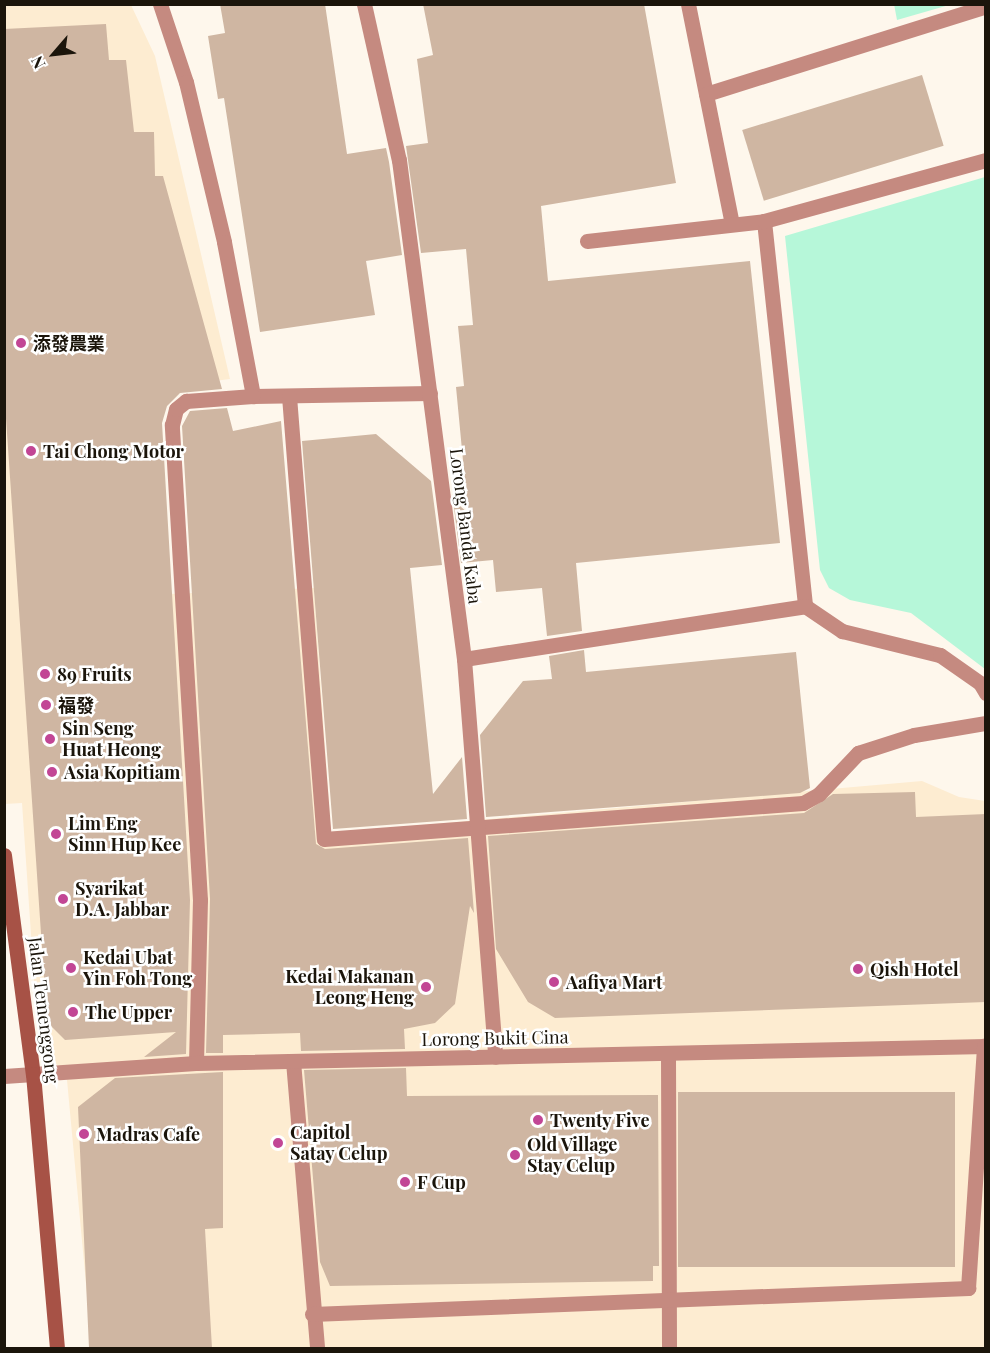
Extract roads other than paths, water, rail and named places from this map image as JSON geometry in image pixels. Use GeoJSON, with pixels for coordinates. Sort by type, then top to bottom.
{"type":"FeatureCollection","features":[{"type":"Feature","properties":{"kind":"street"},"geometry":{"type":"LineString","coordinates":[[159,4],[186,81],[213,196],[252,396]]}},
{"type":"Feature","properties":{"kind":"street","name":"Lorong Banda Kaba"},"geometry":{"type":"LineString","coordinates":[[363,4],[399,160],[464,659],[495,1057]]}},
{"type":"Feature","properties":{"kind":"street"},"geometry":{"type":"LineString","coordinates":[[688,4],[732,224]]}},
{"type":"Feature","properties":{"kind":"street"},"geometry":{"type":"LineString","coordinates":[[706,94],[986,6]]}},
{"type":"Feature","properties":{"kind":"street"},"geometry":{"type":"LineString","coordinates":[[587,241],[764,221],[986,160]]}},
{"type":"Feature","properties":{"kind":"street"},"geometry":{"type":"LineString","coordinates":[[764,221],[805,606]]}},
{"type":"Feature","properties":{"kind":"street"},"geometry":{"type":"LineString","coordinates":[[196,1064],[200,900],[172,425],[176,409],[186,401],[252,396],[429,393]]}},
{"type":"Feature","properties":{"kind":"street"},"geometry":{"type":"LineString","coordinates":[[289,396],[324,839],[477,831],[803,803],[819,794],[858,753],[914,735],[986,723]]}},
{"type":"Feature","properties":{"kind":"street"},"geometry":{"type":"LineString","coordinates":[[464,659],[805,606],[842,631],[940,655],[980,683],[986,693]]}},
{"type":"Feature","properties":{"kind":"street","name":"Jalan Temenggong"},"geometry":{"type":"LineString","coordinates":[[4,855],[33,1074],[57,1348]]}},
{"type":"Feature","properties":{"kind":"street"},"geometry":{"type":"LineString","coordinates":[[312,1314],[968,1288],[985,1046]]}},
{"type":"Feature","properties":{"kind":"street","name":"Lorong Bukit Cina"},"geometry":{"type":"LineString","coordinates":[[4,1076],[196,1064],[292,1061],[668,1056],[985,1046]]}},
{"type":"Feature","properties":{"kind":"street"},"geometry":{"type":"LineString","coordinates":[[668,1056],[671,1298],[669,1348]]}},
{"type":"Feature","properties":{"kind":"street"},"geometry":{"type":"LineString","coordinates":[[292,1061],[312,1314],[317,1348]]}},
{"type":"Feature","properties":{"kind":"place","name":"添發農業"},"geometry":{"type":"Point","coordinates":[21,343]}},
{"type":"Feature","properties":{"kind":"place","name":"Tai Chong Motor"},"geometry":{"type":"Point","coordinates":[31,451]}},
{"type":"Feature","properties":{"kind":"place","name":"89 Fruits"},"geometry":{"type":"Point","coordinates":[45,674]}},
{"type":"Feature","properties":{"kind":"place","name":"福發"},"geometry":{"type":"Point","coordinates":[46,705]}},
{"type":"Feature","properties":{"kind":"place","name":"Sin Seng Huat Heong"},"geometry":{"type":"Point","coordinates":[50,739]}},
{"type":"Feature","properties":{"kind":"place","name":"Asia Kopitiam"},"geometry":{"type":"Point","coordinates":[52,772]}},
{"type":"Feature","properties":{"kind":"place","name":"Lim Eng Sinn Hup Kee"},"geometry":{"type":"Point","coordinates":[56,834]}},
{"type":"Feature","properties":{"kind":"place","name":"Syarikat D.A. Jabbar"},"geometry":{"type":"Point","coordinates":[63,899]}},
{"type":"Feature","properties":{"kind":"place","name":"Kedai Ubat Yin Foh Tong"},"geometry":{"type":"Point","coordinates":[71,968]}},
{"type":"Feature","properties":{"kind":"place","name":"Qish Hotel"},"geometry":{"type":"Point","coordinates":[858,969]}},
{"type":"Feature","properties":{"kind":"place","name":"Aafiya Mart"},"geometry":{"type":"Point","coordinates":[554,982]}},
{"type":"Feature","properties":{"kind":"place","name":"Kedai Makanan Leong Heng"},"geometry":{"type":"Point","coordinates":[426,987]}},
{"type":"Feature","properties":{"kind":"place","name":"The Upper"},"geometry":{"type":"Point","coordinates":[73,1012]}},
{"type":"Feature","properties":{"kind":"place","name":"Twenty Five"},"geometry":{"type":"Point","coordinates":[538,1120]}},
{"type":"Feature","properties":{"kind":"place","name":"Madras Cafe"},"geometry":{"type":"Point","coordinates":[84,1134]}},
{"type":"Feature","properties":{"kind":"place","name":"Capitol Satay Celup"},"geometry":{"type":"Point","coordinates":[278,1143]}},
{"type":"Feature","properties":{"kind":"place","name":"Old Village Stay Celup"},"geometry":{"type":"Point","coordinates":[515,1155]}},
{"type":"Feature","properties":{"kind":"place","name":"F Cup"},"geometry":{"type":"Point","coordinates":[405,1182]}}]}
